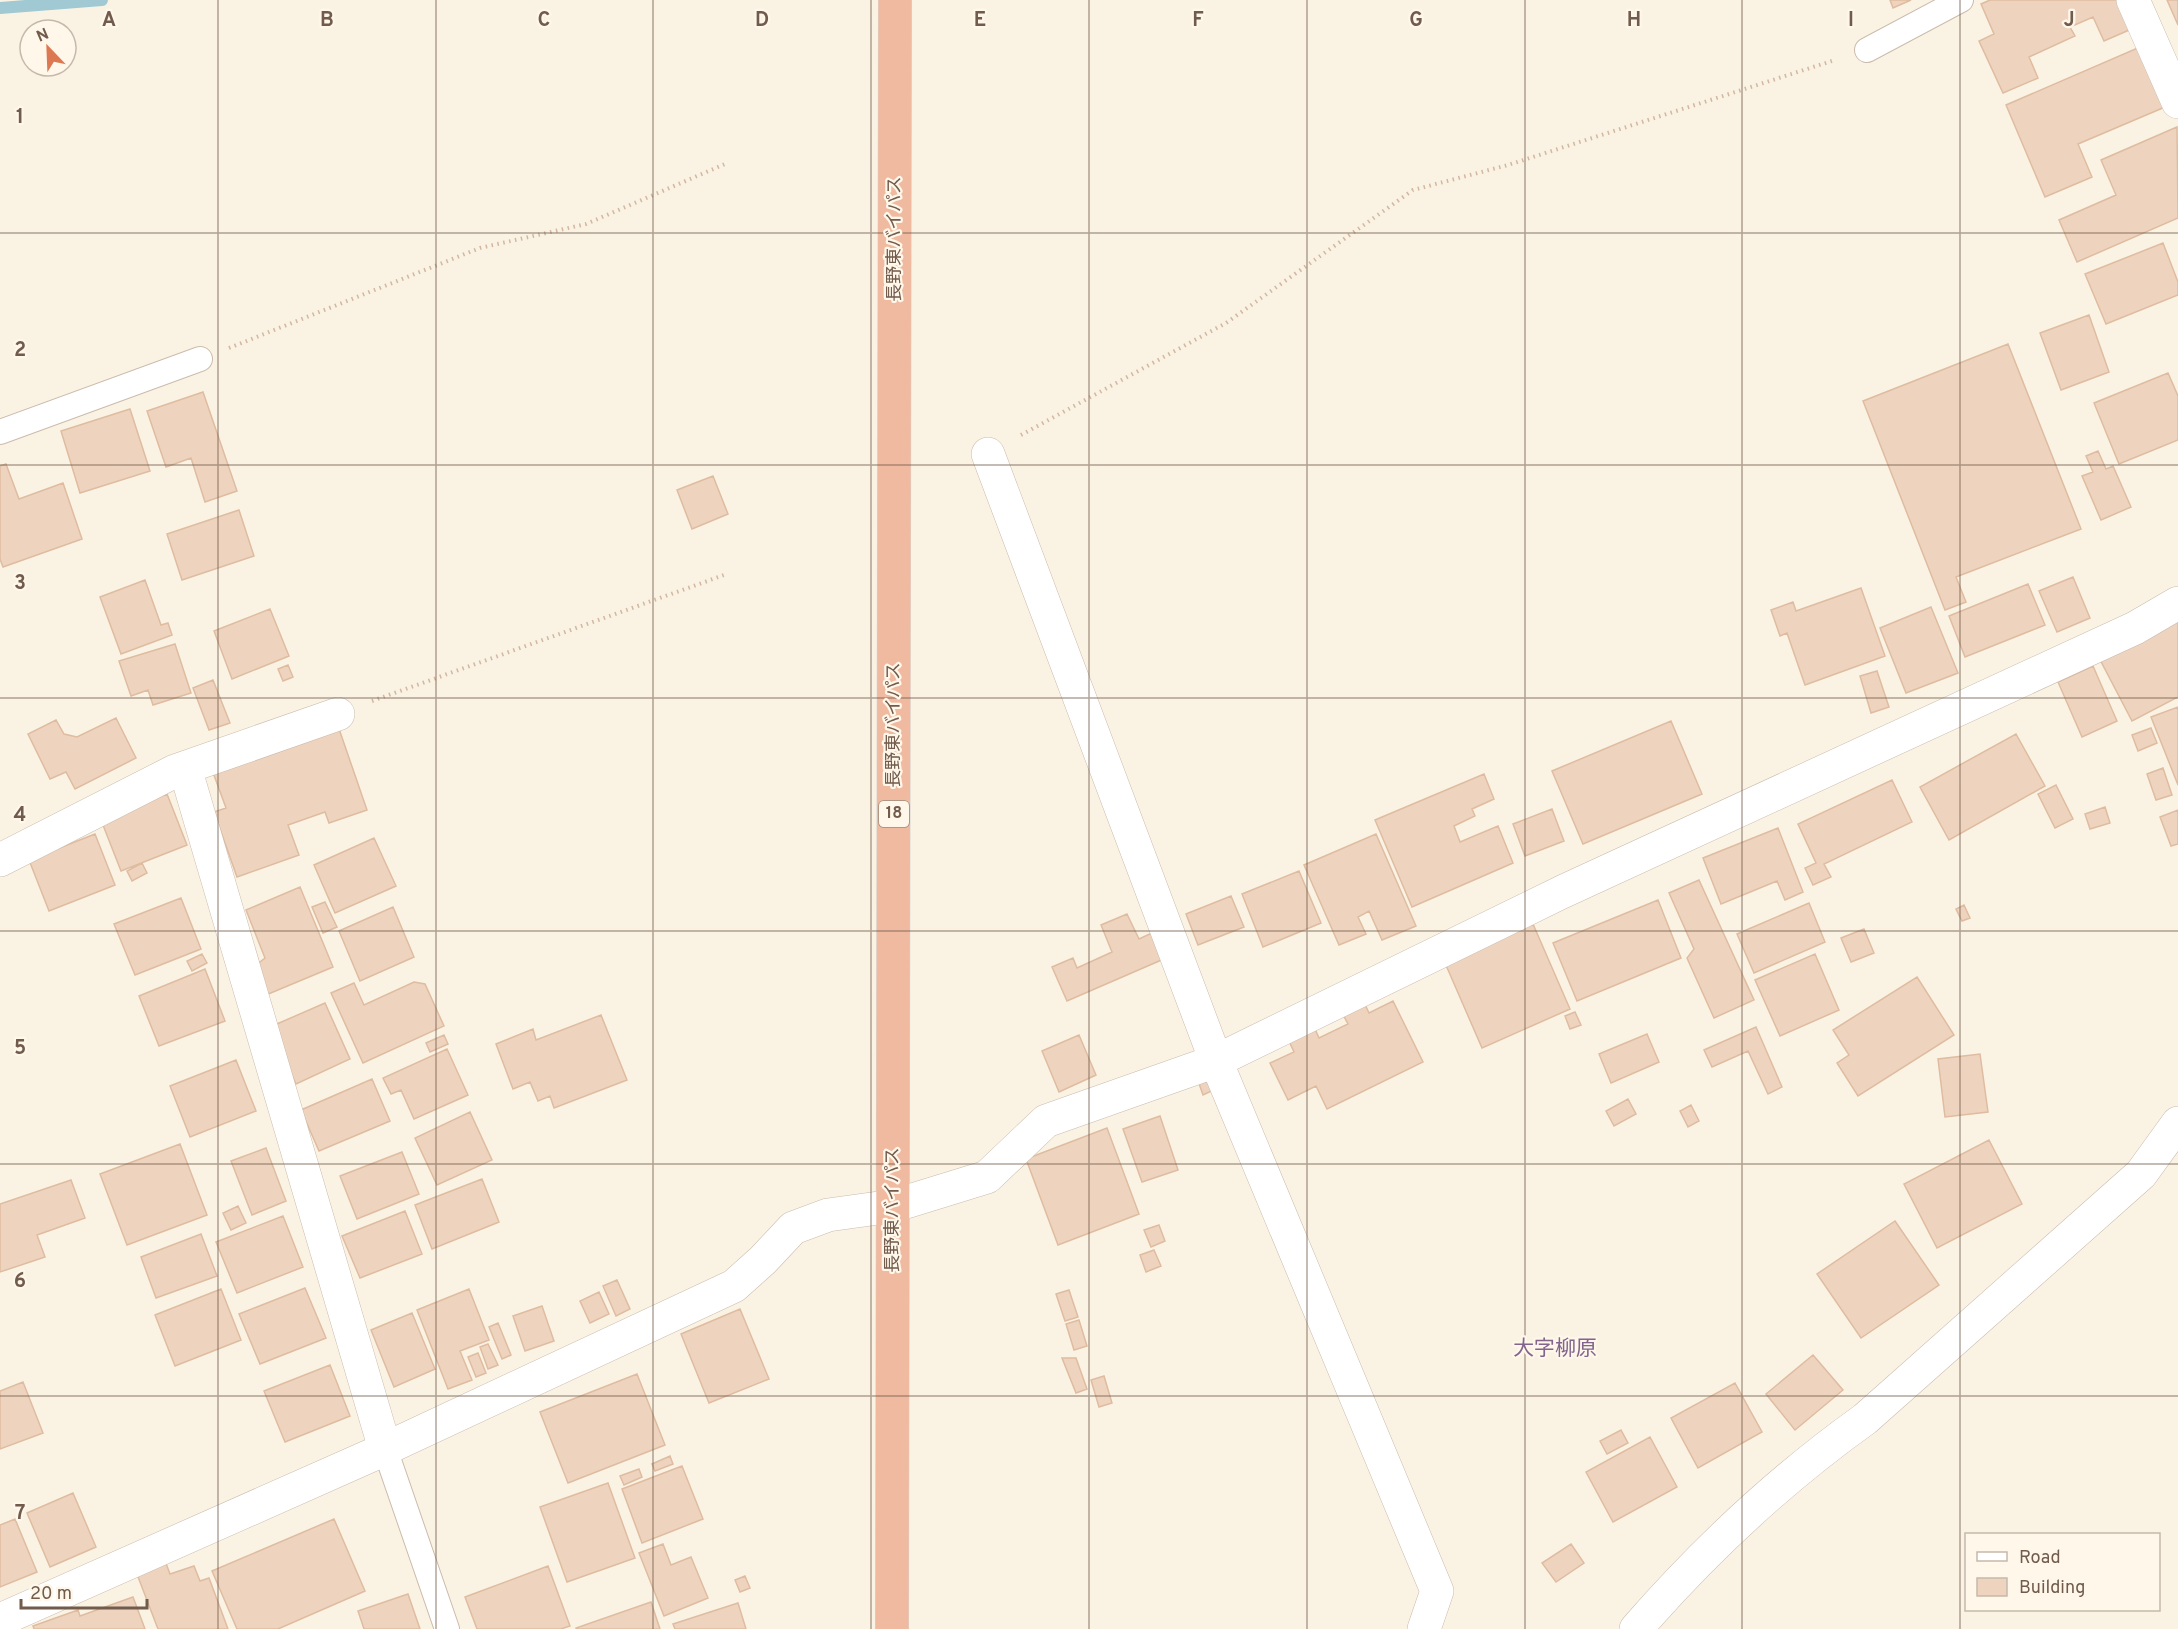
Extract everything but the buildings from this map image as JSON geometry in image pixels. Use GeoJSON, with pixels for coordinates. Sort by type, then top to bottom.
{"type":"FeatureCollection","features":[{"type":"Feature","properties":{"kind":"highway","name":"長野東バイパス"},"geometry":{"type":"LineString","coordinates":[[892,1629],[895,0]]}},
{"type":"Feature","properties":{"kind":"street"},"geometry":{"type":"LineString","coordinates":[[2134,0],[2178,102]]}},
{"type":"Feature","properties":{"kind":"street"},"geometry":{"type":"LineString","coordinates":[[988,454],[1216,1061],[1437,1591],[1424,1629]]}},
{"type":"Feature","properties":{"kind":"street"},"geometry":{"type":"LineString","coordinates":[[0,1620],[385,1449],[734,1286],[793,1228],[828,1215],[893,1206],[987,1177],[1046,1121],[1216,1061],[1562,892],[2136,628],[2178,603]]}},
{"type":"Feature","properties":{"kind":"street"},"geometry":{"type":"LineString","coordinates":[[0,860],[185,768],[338,714]]}},
{"type":"Feature","properties":{"kind":"street"},"geometry":{"type":"LineString","coordinates":[[185,768],[385,1449]]}},
{"type":"Feature","properties":{"kind":"street"},"geometry":{"type":"LineString","coordinates":[[1636,1629],[1675,1584],[1767,1498],[1829,1445],[1865,1419],[2141,1174],[2178,1123]]}},
{"type":"Feature","properties":{"kind":"lane"},"geometry":{"type":"LineString","coordinates":[[1867,50],[1961,0]]}},
{"type":"Feature","properties":{"kind":"lane"},"geometry":{"type":"LineString","coordinates":[[0,432],[200,359]]}},
{"type":"Feature","properties":{"kind":"lane"},"geometry":{"type":"LineString","coordinates":[[385,1449],[447,1629]]}},
{"type":"Feature","properties":{"kind":"path"},"geometry":{"type":"LineString","coordinates":[[988,454],[1226,323],[1413,190],[1508,165],[1867,50]]}},
{"type":"Feature","properties":{"kind":"path"},"geometry":{"type":"LineString","coordinates":[[200,359],[480,248],[586,224],[725,164]]}},
{"type":"Feature","properties":{"kind":"path"},"geometry":{"type":"LineString","coordinates":[[338,714],[727,574]]}},
{"type":"Feature","properties":{"kind":"waterway"},"geometry":{"type":"LineString","coordinates":[[0,8],[102,0]]}},
{"type":"Feature","properties":{"kind":"district","name":"大字柳原"},"geometry":{"type":"Point","coordinates":[1555,1349]}}]}
